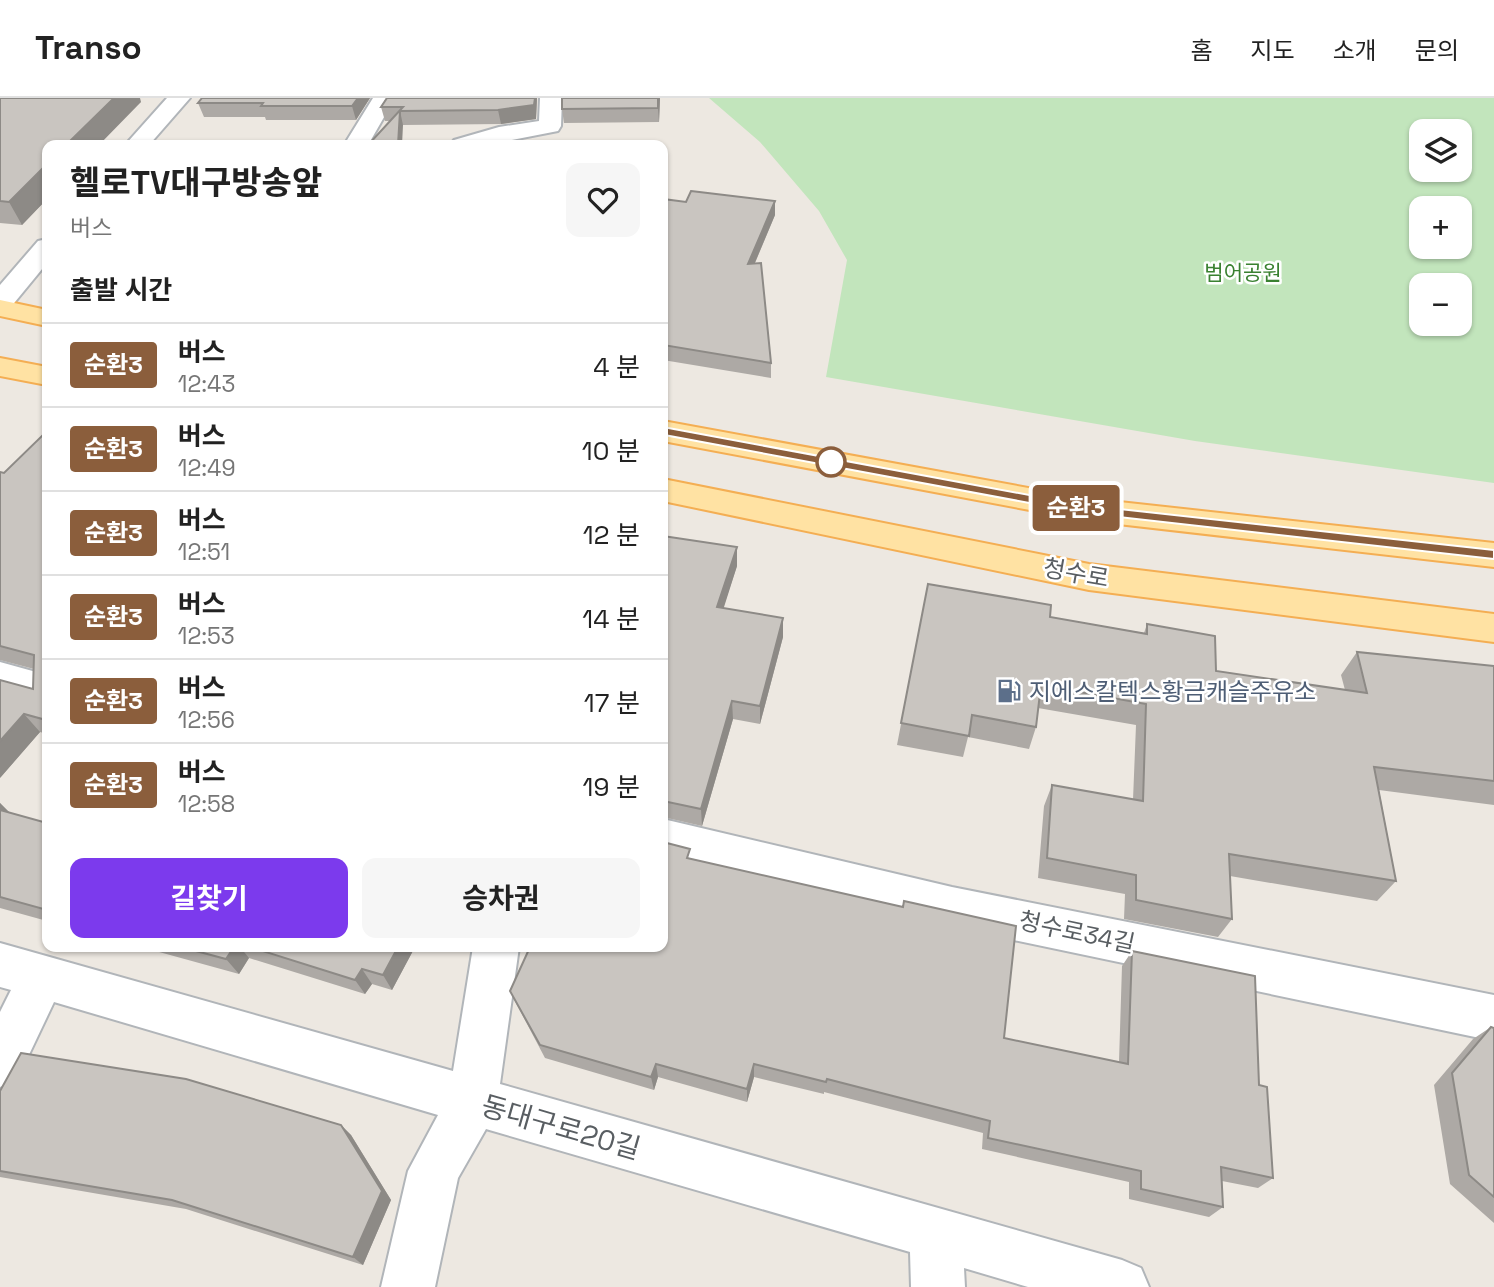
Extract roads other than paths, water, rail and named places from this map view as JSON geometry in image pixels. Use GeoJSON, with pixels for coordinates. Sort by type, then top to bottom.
{"type":"FeatureCollection","features":[{"type":"Feature","properties":{"kind":"main road"},"geometry":{"type":"LineString","coordinates":[[0,309],[42,317]]}},
{"type":"Feature","properties":{"kind":"main road"},"geometry":{"type":"LineString","coordinates":[[0,367],[42,375]]}},
{"type":"Feature","properties":{"kind":"main road"},"geometry":{"type":"LineString","coordinates":[[668,432],[1083,509],[1494,555]]}},
{"type":"Feature","properties":{"kind":"main road","name":"청수로"},"geometry":{"type":"LineString","coordinates":[[668,491],[1089,577],[1494,628]]}},
{"type":"Feature","properties":{"kind":"street"},"geometry":{"type":"LineString","coordinates":[[141,140],[179,98]]}},
{"type":"Feature","properties":{"kind":"street"},"geometry":{"type":"LineString","coordinates":[[359,140],[384,98]]}},
{"type":"Feature","properties":{"kind":"street"},"geometry":{"type":"LineString","coordinates":[[479,140],[499,134],[550,127],[551,98]]}},
{"type":"Feature","properties":{"kind":"street"},"geometry":{"type":"LineString","coordinates":[[0,302],[42,253]]}},
{"type":"Feature","properties":{"kind":"street"},"geometry":{"type":"LineString","coordinates":[[0,677],[42,689]]}},
{"type":"Feature","properties":{"kind":"street","name":"청수로34길"},"geometry":{"type":"LineString","coordinates":[[668,838],[952,906],[1494,1018]]}},
{"type":"Feature","properties":{"kind":"street"},"geometry":{"type":"LineString","coordinates":[[408,1287],[434,1171],[473,1102],[495,952]]}},
{"type":"Feature","properties":{"kind":"street"},"geometry":{"type":"LineString","coordinates":[[0,1063],[21,971]]}},
{"type":"Feature","properties":{"kind":"street","name":"동대구로20길"},"geometry":{"type":"LineString","coordinates":[[21,971],[1122,1287]]}},
{"type":"Feature","properties":{"kind":"street"},"geometry":{"type":"LineString","coordinates":[[936,1233],[937,1287]]}},
{"type":"Feature","properties":{"kind":"place","name":"지에스칼텍스황금캐슬주유소"},"geometry":{"type":"Point","coordinates":[1009,691]}},
{"type":"Feature","properties":{"kind":"park label","name":"범어공원"},"geometry":{"type":"Point","coordinates":[1243,272]}}]}
